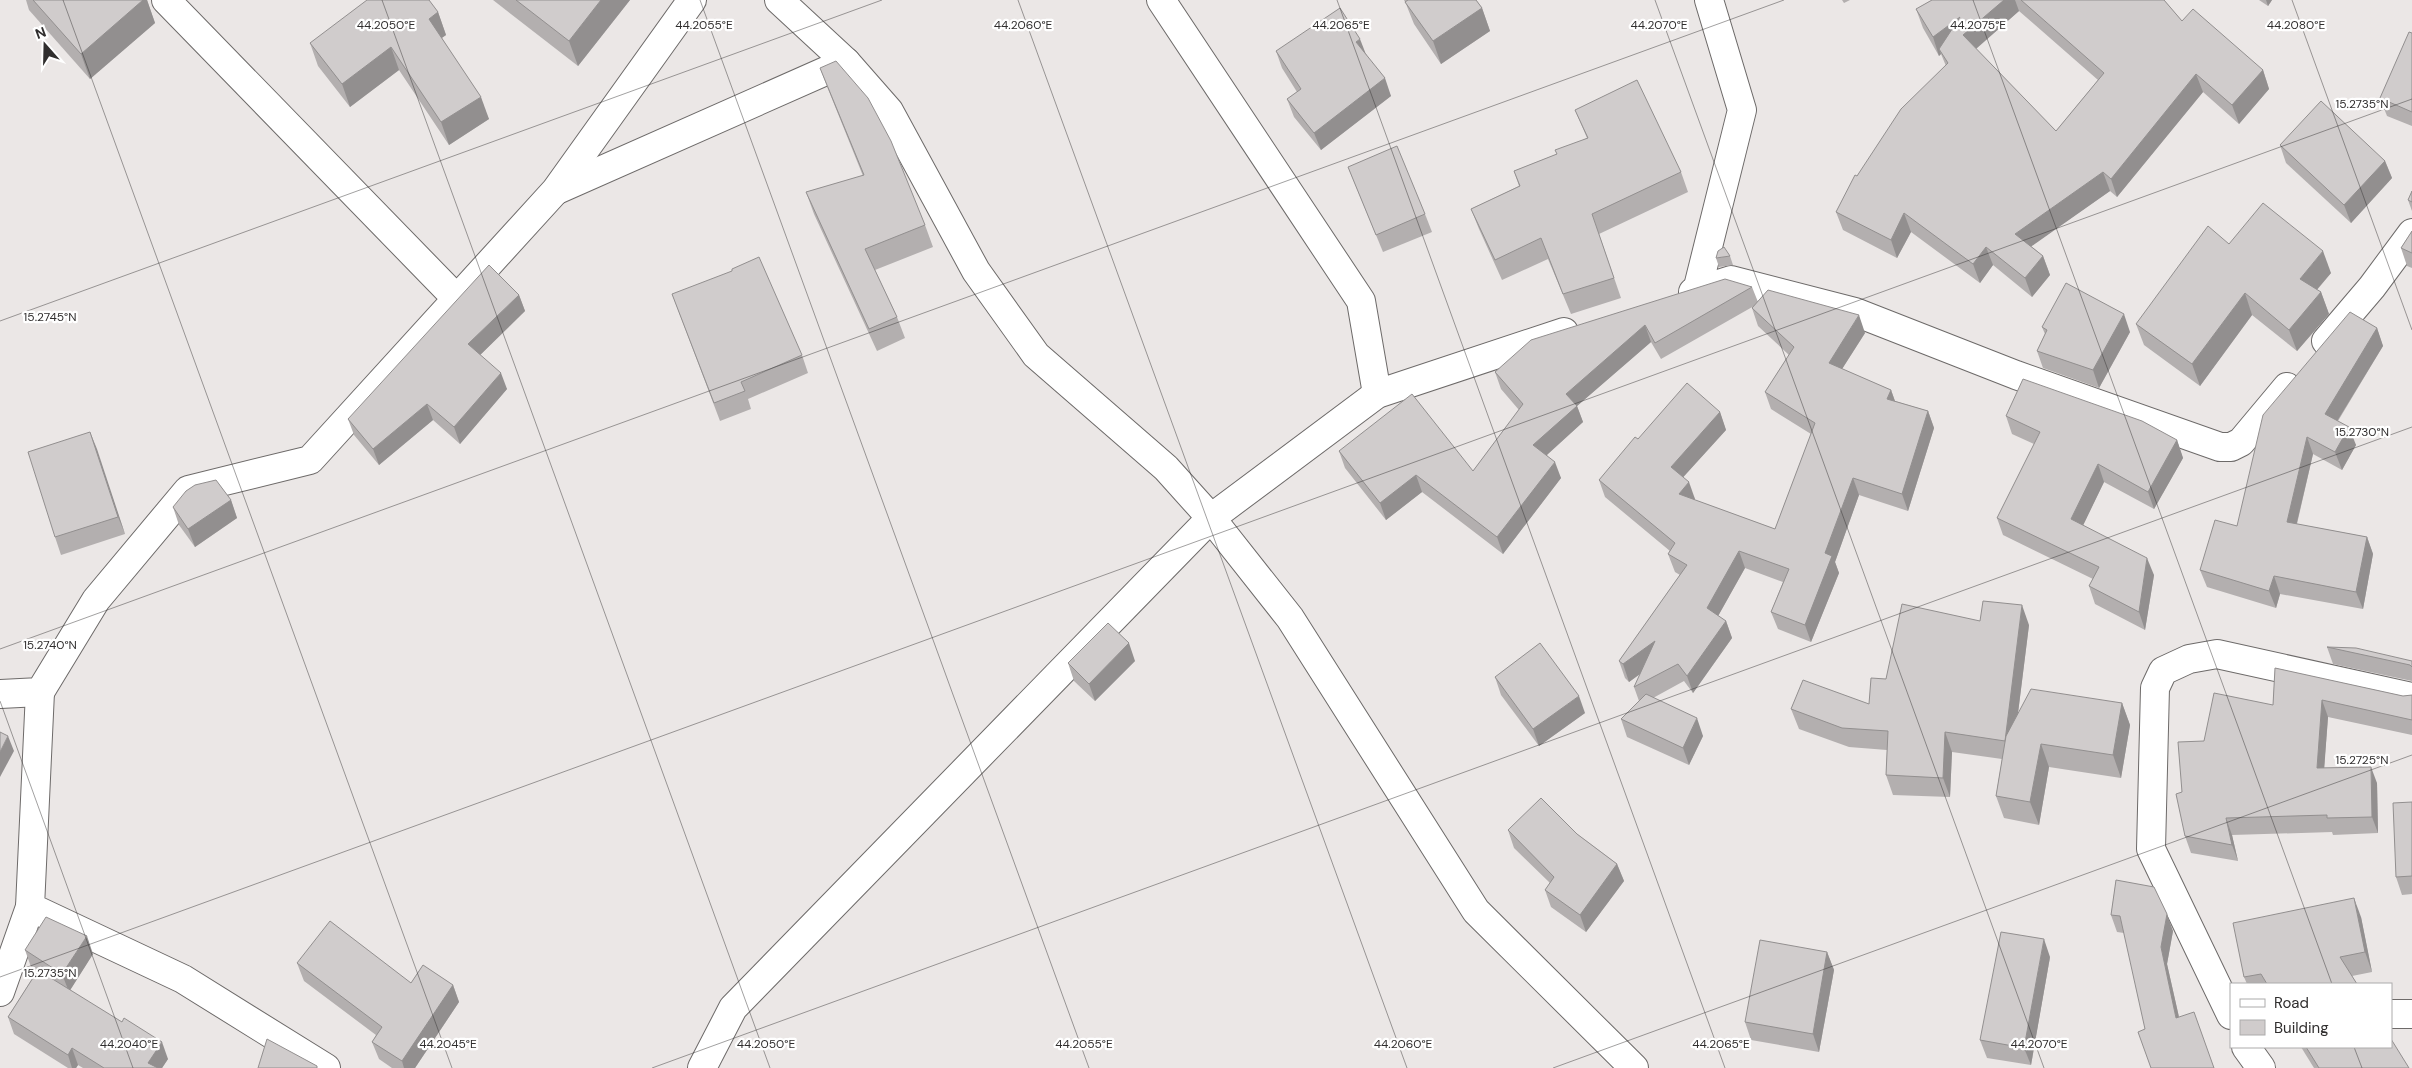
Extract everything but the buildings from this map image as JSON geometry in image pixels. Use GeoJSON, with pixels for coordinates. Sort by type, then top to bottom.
{"type":"FeatureCollection","features":[{"type":"Feature","properties":{"kind":"street"},"geometry":{"type":"LineString","coordinates":[[166,0],[457,299]]}},
{"type":"Feature","properties":{"kind":"street"},"geometry":{"type":"LineString","coordinates":[[0,992],[30,907],[40,692],[96,600],[188,490],[310,460],[556,190],[692,0]]}},
{"type":"Feature","properties":{"kind":"street"},"geometry":{"type":"LineString","coordinates":[[780,0],[846,62],[889,111],[976,271],[1036,355],[1166,468],[1211,518],[1290,618],[1476,911],[1634,1068]]}},
{"type":"Feature","properties":{"kind":"street"},"geometry":{"type":"LineString","coordinates":[[1161,0],[1361,301],[1378,394]]}},
{"type":"Feature","properties":{"kind":"street"},"geometry":{"type":"LineString","coordinates":[[1697,291],[1742,110],[1709,0]]}},
{"type":"Feature","properties":{"kind":"street"},"geometry":{"type":"LineString","coordinates":[[556,190],[846,62]]}},
{"type":"Feature","properties":{"kind":"street"},"geometry":{"type":"LineString","coordinates":[[1668,300],[1731,280],[1855,312],[2016,375],[2220,447],[2231,447],[2240,442],[2372,287],[2412,233]]}},
{"type":"Feature","properties":{"kind":"street"},"geometry":{"type":"LineString","coordinates":[[702,1068],[733,1008],[1211,518],[1378,394],[1592,323]]}},
{"type":"Feature","properties":{"kind":"street"},"geometry":{"type":"LineString","coordinates":[[2230,1013],[2151,849],[2154,688],[2163,671],[2189,659],[2217,654],[2412,697]]}},
{"type":"Feature","properties":{"kind":"street"},"geometry":{"type":"LineString","coordinates":[[0,694],[40,692]]}},
{"type":"Feature","properties":{"kind":"street"},"geometry":{"type":"LineString","coordinates":[[30,907],[183,979],[326,1068]]}},
{"type":"Feature","properties":{"kind":"street"},"geometry":{"type":"LineString","coordinates":[[2392,1014],[2412,1014]]}}]}
